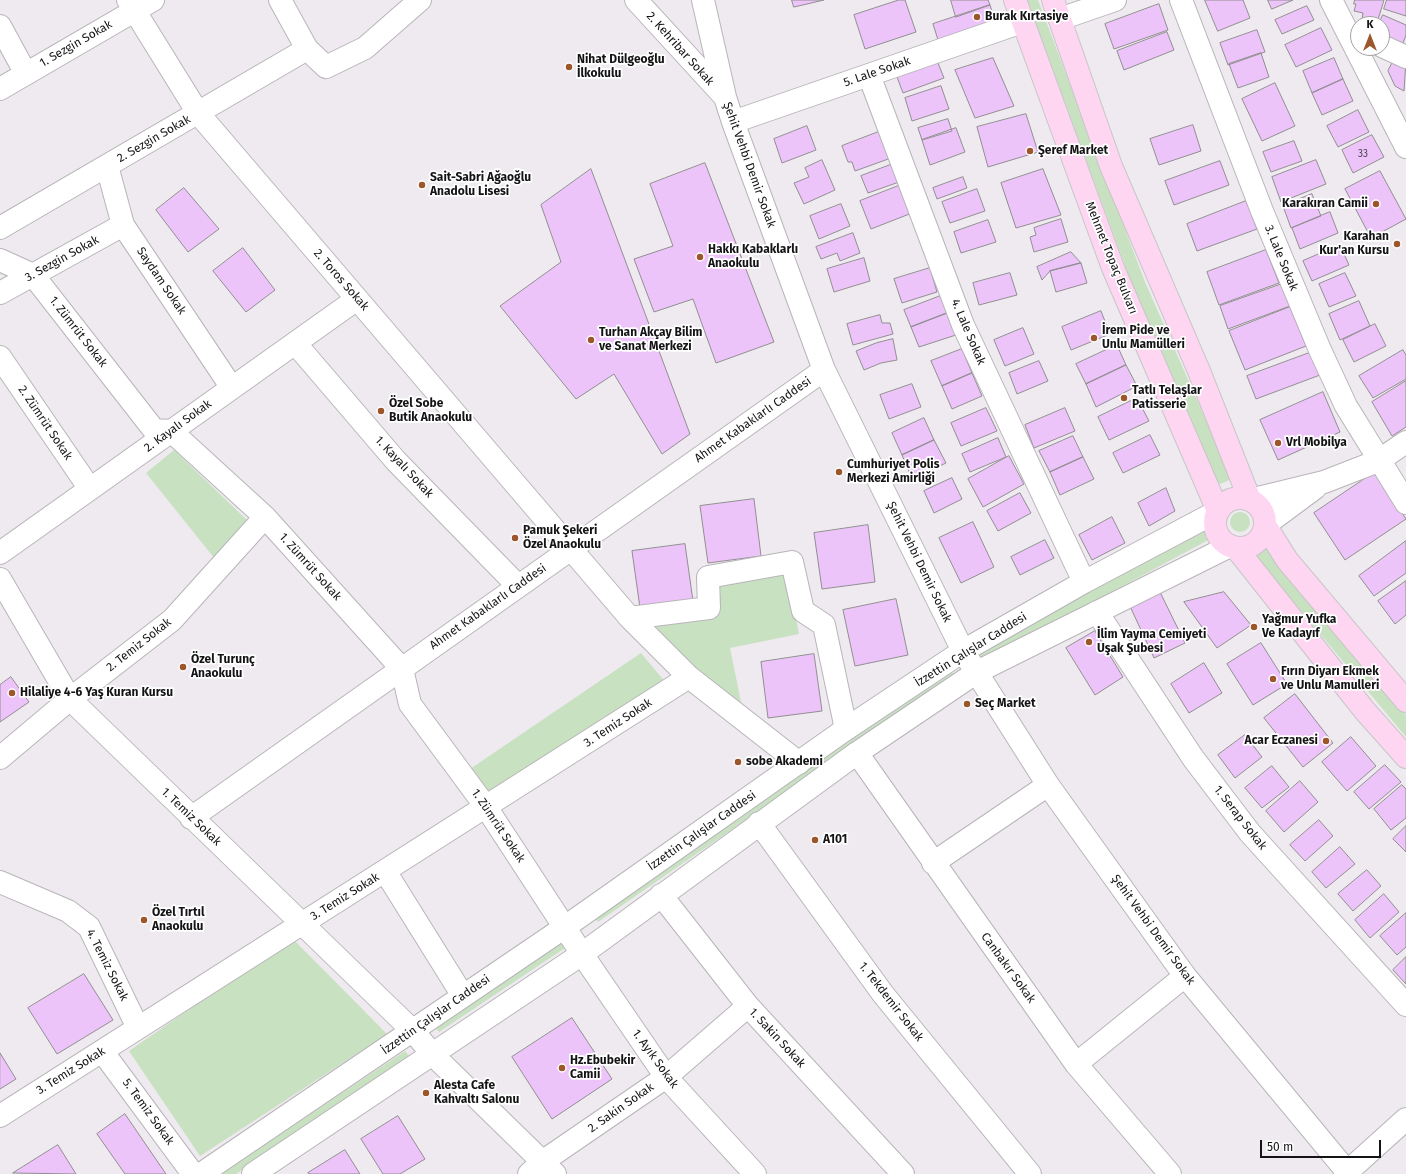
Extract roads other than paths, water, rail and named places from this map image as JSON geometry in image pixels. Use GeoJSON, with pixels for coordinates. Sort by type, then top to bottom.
{"type":"FeatureCollection","features":[{"type":"Feature","properties":{"kind":"main road","name":"Mehmet Topaç Bulvarı"},"geometry":{"type":"LineString","coordinates":[[1015,0],[1113,268],[1218,511]]}},
{"type":"Feature","properties":{"kind":"main road"},"geometry":{"type":"LineString","coordinates":[[1056,9],[1111,166],[1199,371],[1250,500]]}},
{"type":"Feature","properties":{"kind":"main road"},"geometry":{"type":"LineString","coordinates":[[1406,701],[1287,560],[1265,526],[1262,511],[1250,500],[1244,498],[1232,499],[1226,502],[1218,511],[1215,519],[1218,535],[1233,547],[1365,711],[1406,757]]}},
{"type":"Feature","properties":{"kind":"main road"},"geometry":{"type":"LineString","coordinates":[[1233,547],[1253,544],[1261,536],[1265,526]]}},
{"type":"Feature","properties":{"kind":"street","name":"1. Sezgin Sokak"},"geometry":{"type":"LineString","coordinates":[[0,89],[26,74],[131,5],[153,0]]}},
{"type":"Feature","properties":{"kind":"street"},"geometry":{"type":"LineString","coordinates":[[280,0],[307,49],[326,67],[365,48],[420,0]]}},
{"type":"Feature","properties":{"kind":"street","name":"2. Kehribar Sokak"},"geometry":{"type":"LineString","coordinates":[[636,0],[725,97]]}},
{"type":"Feature","properties":{"kind":"street"},"geometry":{"type":"LineString","coordinates":[[1056,9],[1115,0]]}},
{"type":"Feature","properties":{"kind":"street","name":"3. Lale Sokak"},"geometry":{"type":"LineString","coordinates":[[1181,0],[1295,293],[1346,406],[1378,461],[1406,503]]}},
{"type":"Feature","properties":{"kind":"street"},"geometry":{"type":"LineString","coordinates":[[1331,0],[1350,29]]}},
{"type":"Feature","properties":{"kind":"street","name":"2. Toros Sokak"},"geometry":{"type":"LineString","coordinates":[[131,5],[198,113],[572,548],[630,618],[689,677],[799,763]]}},
{"type":"Feature","properties":{"kind":"street"},"geometry":{"type":"LineString","coordinates":[[666,33],[689,37],[700,30],[705,10]]}},
{"type":"Feature","properties":{"kind":"street","name":"Şehit Vehbi Demir Sokak"},"geometry":{"type":"LineString","coordinates":[[705,10],[725,97],[733,122],[824,370],[963,651],[1048,785],[1185,976],[1347,1173]]}},
{"type":"Feature","properties":{"kind":"street","name":"5. Lale Sokak"},"geometry":{"type":"LineString","coordinates":[[733,122],[1022,22]]}},
{"type":"Feature","properties":{"kind":"street"},"geometry":{"type":"LineString","coordinates":[[0,26],[26,74]]}},
{"type":"Feature","properties":{"kind":"street","name":"2. Sezgin Sokak"},"geometry":{"type":"LineString","coordinates":[[0,228],[307,49]]}},
{"type":"Feature","properties":{"kind":"street"},"geometry":{"type":"LineString","coordinates":[[1390,50],[1406,58]]}},
{"type":"Feature","properties":{"kind":"street"},"geometry":{"type":"LineString","coordinates":[[1363,56],[1406,147]]}},
{"type":"Feature","properties":{"kind":"street","name":"4. Lale Sokak"},"geometry":{"type":"LineString","coordinates":[[869,75],[963,325],[1084,582]]}},
{"type":"Feature","properties":{"kind":"street","name":"Saydam Sokak"},"geometry":{"type":"LineString","coordinates":[[107,166],[123,224],[232,388]]}},
{"type":"Feature","properties":{"kind":"street","name":"3. Sezgin Sokak"},"geometry":{"type":"LineString","coordinates":[[0,293],[123,224]]}},
{"type":"Feature","properties":{"kind":"street","name":"1. Zümrüt Sokak"},"geometry":{"type":"LineString","coordinates":[[0,260],[33,275],[154,430],[171,431],[265,517],[402,669],[410,704],[486,807],[582,954]]}},
{"type":"Feature","properties":{"kind":"street","name":"2. Kayalı Sokak"},"geometry":{"type":"LineString","coordinates":[[0,553],[357,299]]}},
{"type":"Feature","properties":{"kind":"street","name":"1. Kayalı Sokak"},"geometry":{"type":"LineString","coordinates":[[295,343],[396,461],[518,586]]}},
{"type":"Feature","properties":{"kind":"street","name":"2. Zümrüt Sokak"},"geometry":{"type":"LineString","coordinates":[[0,357],[90,489]]}},
{"type":"Feature","properties":{"kind":"street","name":"Ahmet Kabaklarlı Caddesi"},"geometry":{"type":"LineString","coordinates":[[191,818],[824,370]]}},
{"type":"Feature","properties":{"kind":"street"},"geometry":{"type":"LineString","coordinates":[[1250,500],[1324,482],[1378,461],[1406,442]]}},
{"type":"Feature","properties":{"kind":"street"},"geometry":{"type":"LineString","coordinates":[[1265,526],[1324,482]]}},
{"type":"Feature","properties":{"kind":"street","name":"İzzettin Çalışlar Caddesi"},"geometry":{"type":"LineString","coordinates":[[201,1174],[565,927],[846,729],[963,651],[1084,582],[1218,511]]}},
{"type":"Feature","properties":{"kind":"street","name":"2. Temiz Sokak"},"geometry":{"type":"LineString","coordinates":[[0,758],[70,699],[172,620],[265,517]]}},
{"type":"Feature","properties":{"kind":"street","name":"İzzettin Çalışlar Caddesi"},"geometry":{"type":"LineString","coordinates":[[253,1174],[582,954],[857,753],[977,672],[1097,612],[1233,547]]}},
{"type":"Feature","properties":{"kind":"street"},"geometry":{"type":"LineString","coordinates":[[630,618],[709,608],[708,577],[792,562],[803,611],[824,625],[846,729]]}},
{"type":"Feature","properties":{"kind":"street","name":"1. Temiz Sokak"},"geometry":{"type":"LineString","coordinates":[[0,579],[70,699],[412,1032],[542,1170]]}},
{"type":"Feature","properties":{"kind":"street","name":"1. Serap Sokak"},"geometry":{"type":"LineString","coordinates":[[1097,612],[1193,758],[1250,833],[1406,1005]]}},
{"type":"Feature","properties":{"kind":"street","name":"3. Temiz Sokak"},"geometry":{"type":"LineString","coordinates":[[0,1116],[689,677]]}},
{"type":"Feature","properties":{"kind":"street","name":"Canbakır Sokak"},"geometry":{"type":"LineString","coordinates":[[857,753],[1076,1064],[1170,1174]]}},
{"type":"Feature","properties":{"kind":"street"},"geometry":{"type":"LineString","coordinates":[[933,863],[1048,785]]}},
{"type":"Feature","properties":{"kind":"street","name":"1. Tekdemir Sokak"},"geometry":{"type":"LineString","coordinates":[[759,824],[883,994],[1030,1174]]}},
{"type":"Feature","properties":{"kind":"street"},"geometry":{"type":"LineString","coordinates":[[385,871],[463,996]]}},
{"type":"Feature","properties":{"kind":"street","name":"4. Temiz Sokak"},"geometry":{"type":"LineString","coordinates":[[0,882],[68,911],[89,927],[138,1028]]}},
{"type":"Feature","properties":{"kind":"street","name":"1. Sakin Sokak"},"geometry":{"type":"LineString","coordinates":[[661,895],[748,1006],[903,1174]]}},
{"type":"Feature","properties":{"kind":"street","name":"1. Ayık Sokak"},"geometry":{"type":"LineString","coordinates":[[582,954],[666,1077],[755,1174]]}},
{"type":"Feature","properties":{"kind":"street"},"geometry":{"type":"LineString","coordinates":[[1076,1064],[1185,976]]}},
{"type":"Feature","properties":{"kind":"street","name":"2. Sakin Sokak"},"geometry":{"type":"LineString","coordinates":[[542,1170],[666,1077],[748,1006]]}},
{"type":"Feature","properties":{"kind":"street","name":"5. Temiz Sokak"},"geometry":{"type":"LineString","coordinates":[[102,1051],[193,1174]]}},
{"type":"Feature","properties":{"kind":"street"},"geometry":{"type":"LineString","coordinates":[[1347,1173],[1406,1119]]}},
{"type":"Feature","properties":{"kind":"place","name":"Burak Kırtasiye"},"geometry":{"type":"Point","coordinates":[977,17]}},
{"type":"Feature","properties":{"kind":"place","name":"Nihat Dülgeoğlu İlkokulu"},"geometry":{"type":"Point","coordinates":[569,67]}},
{"type":"Feature","properties":{"kind":"place","name":"Şeref Market"},"geometry":{"type":"Point","coordinates":[1030,151]}},
{"type":"Feature","properties":{"kind":"place","name":"Sait-Sabri Ağaoğlu Anadolu Lisesi"},"geometry":{"type":"Point","coordinates":[422,185]}},
{"type":"Feature","properties":{"kind":"place","name":"Karakıran Camii"},"geometry":{"type":"Point","coordinates":[1376,204]}},
{"type":"Feature","properties":{"kind":"place","name":"Karahan Kur'an Kursu"},"geometry":{"type":"Point","coordinates":[1397,244]}},
{"type":"Feature","properties":{"kind":"place","name":"Hakkı Kabaklarlı Anaokulu"},"geometry":{"type":"Point","coordinates":[700,257]}},
{"type":"Feature","properties":{"kind":"place","name":"İrem Pide ve Unlu Mamülleri"},"geometry":{"type":"Point","coordinates":[1094,338]}},
{"type":"Feature","properties":{"kind":"place","name":"Turhan Akçay Bilim ve Sanat Merkezi"},"geometry":{"type":"Point","coordinates":[591,340]}},
{"type":"Feature","properties":{"kind":"place","name":"Tatlı Telaşlar Patisserie"},"geometry":{"type":"Point","coordinates":[1124,398]}},
{"type":"Feature","properties":{"kind":"place","name":"Özel Sobe Butik Anaokulu"},"geometry":{"type":"Point","coordinates":[381,411]}},
{"type":"Feature","properties":{"kind":"place","name":"Vrl Mobilya"},"geometry":{"type":"Point","coordinates":[1278,443]}},
{"type":"Feature","properties":{"kind":"place","name":"Cumhuriyet Polis Merkezi Amirliği"},"geometry":{"type":"Point","coordinates":[839,472]}},
{"type":"Feature","properties":{"kind":"place","name":"Pamuk Şekeri Özel Anaokulu"},"geometry":{"type":"Point","coordinates":[515,538]}},
{"type":"Feature","properties":{"kind":"place","name":"Yağmur Yufka Ve Kadayıf"},"geometry":{"type":"Point","coordinates":[1254,627]}},
{"type":"Feature","properties":{"kind":"place","name":"İlim Yayma Cemiyeti Uşak Şubesi"},"geometry":{"type":"Point","coordinates":[1089,642]}},
{"type":"Feature","properties":{"kind":"place","name":"Özel Turunç Anaokulu"},"geometry":{"type":"Point","coordinates":[183,667]}},
{"type":"Feature","properties":{"kind":"place","name":"Fırın Diyarı Ekmek ve Unlu Mamulleri"},"geometry":{"type":"Point","coordinates":[1273,679]}},
{"type":"Feature","properties":{"kind":"place","name":"Hilaliye 4-6 Yaş Kuran Kursu"},"geometry":{"type":"Point","coordinates":[12,693]}},
{"type":"Feature","properties":{"kind":"place","name":"Seç Market"},"geometry":{"type":"Point","coordinates":[967,704]}},
{"type":"Feature","properties":{"kind":"place","name":"Acar Eczanesi"},"geometry":{"type":"Point","coordinates":[1326,741]}},
{"type":"Feature","properties":{"kind":"place","name":"sobe Akademi"},"geometry":{"type":"Point","coordinates":[738,762]}},
{"type":"Feature","properties":{"kind":"place","name":"A101"},"geometry":{"type":"Point","coordinates":[815,840]}},
{"type":"Feature","properties":{"kind":"place","name":"Özel Tırtıl Anaokulu"},"geometry":{"type":"Point","coordinates":[144,920]}},
{"type":"Feature","properties":{"kind":"place","name":"Hz.Ebubekir Camii"},"geometry":{"type":"Point","coordinates":[562,1068]}},
{"type":"Feature","properties":{"kind":"place","name":"Alesta Cafe Kahvaltı Salonu"},"geometry":{"type":"Point","coordinates":[426,1093]}}]}
